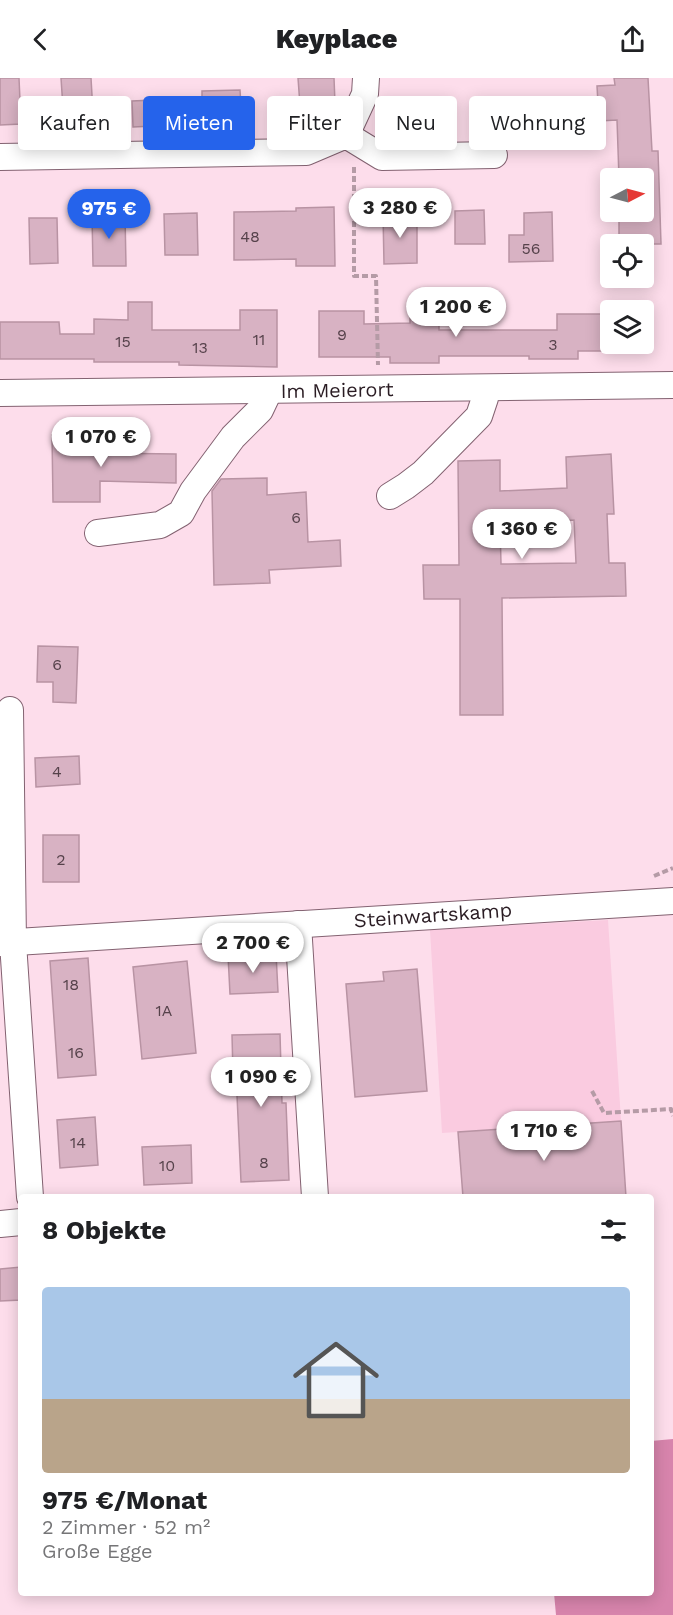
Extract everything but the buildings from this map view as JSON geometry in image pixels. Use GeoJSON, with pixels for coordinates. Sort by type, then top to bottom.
{"type":"FeatureCollection","features":[{"type":"Feature","properties":{"kind":"street"},"geometry":{"type":"LineString","coordinates":[[363,97],[366,78]]}},
{"type":"Feature","properties":{"kind":"street"},"geometry":{"type":"LineString","coordinates":[[363,145],[382,157],[494,155]]}},
{"type":"Feature","properties":{"kind":"street"},"geometry":{"type":"LineString","coordinates":[[0,157],[306,152],[311,150]]}},
{"type":"Feature","properties":{"kind":"street","name":"Im Meierort"},"geometry":{"type":"LineString","coordinates":[[0,393],[673,386]]}},
{"type":"Feature","properties":{"kind":"street"},"geometry":{"type":"LineString","coordinates":[[390,496],[423,473],[479,416],[485,398],[484,388]]}},
{"type":"Feature","properties":{"kind":"street"},"geometry":{"type":"LineString","coordinates":[[98,533],[160,525],[181,513],[193,492],[233,437],[260,410],[269,391]]}},
{"type":"Feature","properties":{"kind":"street"},"geometry":{"type":"LineString","coordinates":[[10,710],[7,943],[30,1194]]}},
{"type":"Feature","properties":{"kind":"street","name":"Steinwartskamp"},"geometry":{"type":"LineString","coordinates":[[7,943],[673,901]]}},
{"type":"Feature","properties":{"kind":"street"},"geometry":{"type":"LineString","coordinates":[[298,924],[315,1194]]}},
{"type":"Feature","properties":{"kind":"street"},"geometry":{"type":"LineString","coordinates":[[0,1224],[18,1222]]}},
{"type":"Feature","properties":{"kind":"path"},"geometry":{"type":"LineString","coordinates":[[350,150],[354,164],[354,276],[376,276],[378,390]]}},
{"type":"Feature","properties":{"kind":"path"},"geometry":{"type":"LineString","coordinates":[[592,1091],[604,1113],[671,1109]]}},
{"type":"Feature","properties":{"kind":"path"},"geometry":{"type":"LineString","coordinates":[[673,1103],[671,1109],[673,1116]]}},
{"type":"Feature","properties":{"kind":"shaded area"},"geometry":{"type":"Polygon","coordinates":[[[608,920],[626,1194],[463,1194],[458,1132],[442,1133],[430,930],[608,920]]]}},
{"type":"Feature","properties":{"kind":"shaded area"},"geometry":{"type":"Polygon","coordinates":[[[673,1439],[673,1615],[556,1615],[554,1596],[654,1596],[654,1441],[673,1439]]]}}]}
